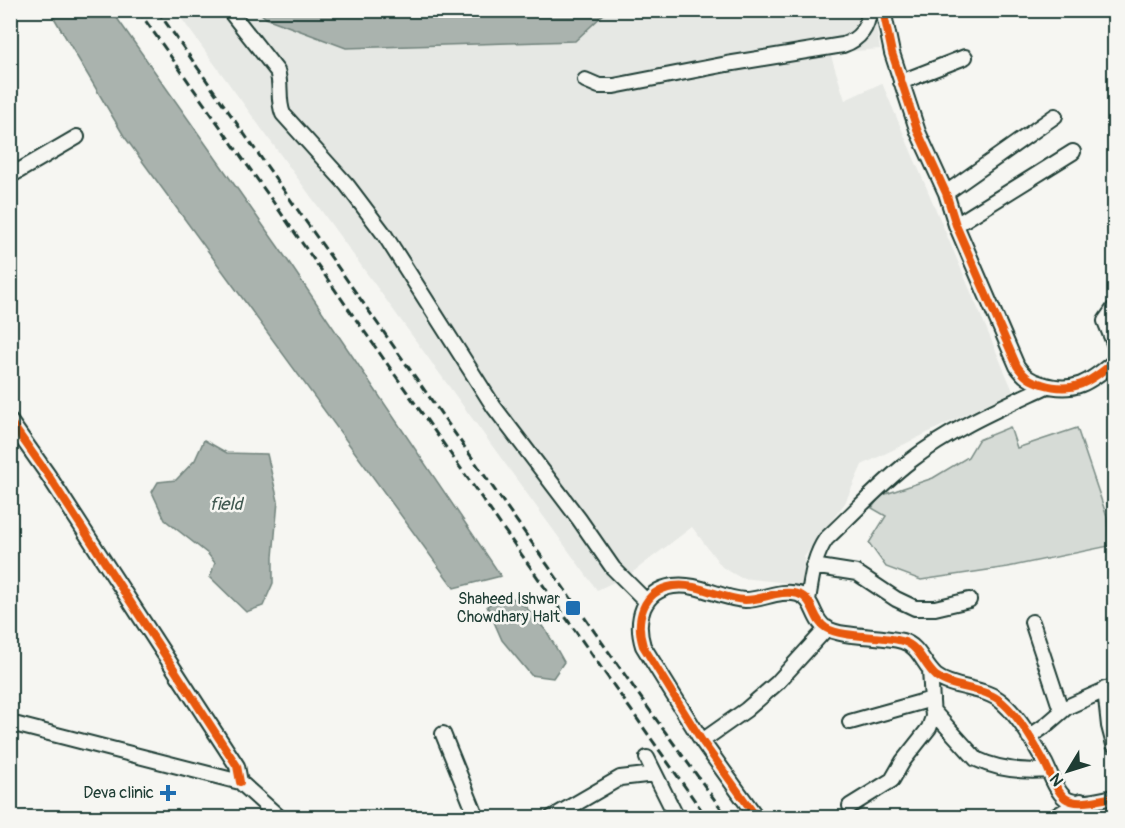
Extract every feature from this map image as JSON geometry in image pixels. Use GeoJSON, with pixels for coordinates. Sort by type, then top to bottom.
{"type":"FeatureCollection","features":[{"type":"Feature","properties":{"kind":"street"},"geometry":{"type":"LineString","coordinates":[[229,10],[277,71],[283,114],[367,209],[494,407],[613,568],[647,602]]}},
{"type":"Feature","properties":{"kind":"street"},"geometry":{"type":"LineString","coordinates":[[585,80],[599,86],[614,86],[843,45],[862,33],[869,21],[869,10]]}},
{"type":"Feature","properties":{"kind":"street"},"geometry":{"type":"LineString","coordinates":[[883,10],[901,82],[918,132],[1017,366],[1031,381],[1047,386],[1071,388],[1081,385],[1114,362]]}},
{"type":"Feature","properties":{"kind":"street"},"geometry":{"type":"LineString","coordinates":[[901,82],[965,57]]}},
{"type":"Feature","properties":{"kind":"street"},"geometry":{"type":"LineString","coordinates":[[946,194],[1055,116]]}},
{"type":"Feature","properties":{"kind":"street"},"geometry":{"type":"LineString","coordinates":[[10,176],[77,137]]}},
{"type":"Feature","properties":{"kind":"street"},"geometry":{"type":"LineString","coordinates":[[956,225],[1073,152]]}},
{"type":"Feature","properties":{"kind":"street"},"geometry":{"type":"LineString","coordinates":[[1114,308],[1105,321],[1114,343]]}},
{"type":"Feature","properties":{"kind":"street"},"geometry":{"type":"LineString","coordinates":[[808,600],[813,566],[826,539],[911,460],[964,426],[1047,386]]}},
{"type":"Feature","properties":{"kind":"street"},"geometry":{"type":"LineString","coordinates":[[10,421],[48,475],[237,766],[240,782]]}},
{"type":"Feature","properties":{"kind":"street"},"geometry":{"type":"LineString","coordinates":[[813,566],[861,574],[896,599],[915,608],[935,608],[969,600]]}},
{"type":"Feature","properties":{"kind":"street"},"geometry":{"type":"LineString","coordinates":[[757,818],[702,741],[643,646],[639,619],[641,611],[655,594],[674,586],[684,586],[740,600],[790,592],[802,595],[808,600],[818,621],[827,628],[903,641],[916,649],[930,670],[941,679],[996,698],[1010,710],[1029,737],[1063,796],[1071,801],[1114,799]]}},
{"type":"Feature","properties":{"kind":"street"},"geometry":{"type":"LineString","coordinates":[[1032,622],[1061,710]]}},
{"type":"Feature","properties":{"kind":"street"},"geometry":{"type":"LineString","coordinates":[[702,741],[746,710],[777,683],[827,628]]}},
{"type":"Feature","properties":{"kind":"street"},"geometry":{"type":"LineString","coordinates":[[850,806],[892,780],[903,761],[929,728],[932,722],[930,670]]}},
{"type":"Feature","properties":{"kind":"street"},"geometry":{"type":"LineString","coordinates":[[1029,737],[1045,726],[1061,710],[1110,687],[1109,726],[1114,745]]}},
{"type":"Feature","properties":{"kind":"street"},"geometry":{"type":"LineString","coordinates":[[850,722],[932,704]]}},
{"type":"Feature","properties":{"kind":"street"},"geometry":{"type":"LineString","coordinates":[[932,704],[976,759],[1017,771],[1048,770]]}},
{"type":"Feature","properties":{"kind":"street"},"geometry":{"type":"LineString","coordinates":[[10,723],[240,782],[280,818]]}},
{"type":"Feature","properties":{"kind":"street"},"geometry":{"type":"LineString","coordinates":[[443,734],[477,818]]}},
{"type":"Feature","properties":{"kind":"street"},"geometry":{"type":"LineString","coordinates":[[647,758],[677,818]]}},
{"type":"Feature","properties":{"kind":"street"},"geometry":{"type":"LineString","coordinates":[[551,818],[620,778],[655,774]]}},
{"type":"Feature","properties":{"kind":"street"},"geometry":{"type":"LineString","coordinates":[[1053,818],[1081,801]]}},
{"type":"Feature","properties":{"kind":"shaded area"},"geometry":{"type":"Polygon","coordinates":[[[176,11],[873,11],[880,49],[830,53],[845,100],[882,83],[1013,391],[862,465],[845,503],[804,557],[803,587],[741,578],[722,567],[692,527],[629,575],[597,590],[176,11]]]}},
{"type":"Feature","properties":{"kind":"shaded area"},"geometry":{"type":"Polygon","coordinates":[[[1010,427],[1017,448],[1077,428],[1107,517],[1109,546],[1008,567],[921,580],[886,567],[869,543],[886,516],[872,508],[880,496],[933,478],[968,457],[978,440],[1010,427]]]}},
{"type":"Feature","properties":{"kind":"water"},"geometry":{"type":"Polygon","coordinates":[[[50,11],[112,11],[286,258],[501,576],[454,588],[124,136],[50,11]]]}},
{"type":"Feature","properties":{"kind":"water"},"geometry":{"type":"Polygon","coordinates":[[[258,11],[607,11],[575,41],[346,48],[266,18],[258,11]]]}},
{"type":"Feature","properties":{"kind":"water","name":"field"},"geometry":{"type":"Polygon","coordinates":[[[204,440],[227,453],[267,454],[278,501],[273,583],[263,606],[246,612],[210,577],[215,563],[208,554],[165,520],[152,492],[158,482],[176,480],[195,460],[204,440]]]}},
{"type":"Feature","properties":{"kind":"water"},"geometry":{"type":"Polygon","coordinates":[[[506,594],[526,607],[547,632],[564,662],[553,678],[531,675],[502,640],[487,606],[506,594]]]}},
{"type":"Feature","properties":{"kind":"railway"},"geometry":{"type":"LineString","coordinates":[[138,10],[707,818]]}},
{"type":"Feature","properties":{"kind":"railway"},"geometry":{"type":"LineString","coordinates":[[157,10],[728,818]]}},
{"type":"Feature","properties":{"kind":"cycle path"},"geometry":{"type":"LineString","coordinates":[[883,10],[892,53],[918,132],[946,193],[956,225],[1017,366],[1034,381],[1063,388],[1073,387],[1089,380],[1114,362]]}},
{"type":"Feature","properties":{"kind":"cycle path"},"geometry":{"type":"LineString","coordinates":[[10,421],[48,475],[237,766],[240,782]]}},
{"type":"Feature","properties":{"kind":"cycle path"},"geometry":{"type":"LineString","coordinates":[[757,818],[702,741],[643,646],[640,626],[643,608],[648,600],[662,589],[682,585],[691,586],[745,600],[784,593],[798,594],[808,600],[818,620],[826,628],[842,633],[908,643],[936,676],[952,684],[987,694],[1003,703],[1021,723],[1065,798],[1082,802],[1114,797]]}},
{"type":"Feature","properties":{"kind":"place","name":"Shaheed Ishwar Chowdhary Halt"},"geometry":{"type":"Point","coordinates":[573,608]}},
{"type":"Feature","properties":{"kind":"place","name":"Deva clinic"},"geometry":{"type":"Point","coordinates":[168,793]}}]}
